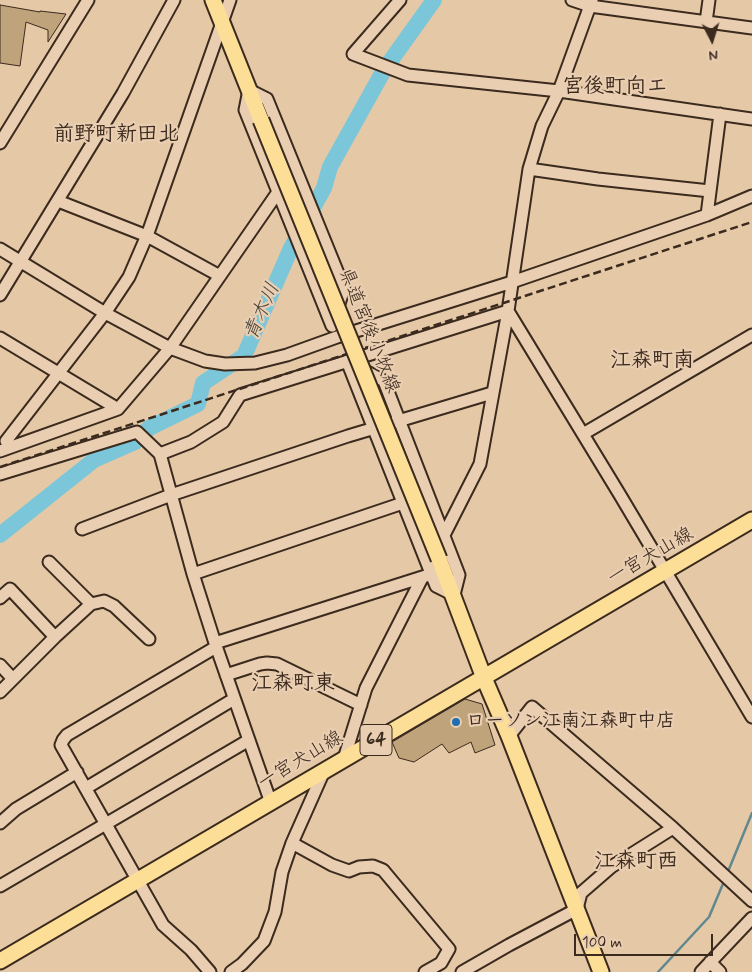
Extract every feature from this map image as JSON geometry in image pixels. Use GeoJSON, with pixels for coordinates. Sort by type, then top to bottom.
{"type":"FeatureCollection","features":[{"type":"Feature","properties":{"kind":"main road","name":"県道宮後小牧線"},"geometry":{"type":"LineString","coordinates":[[213,0],[454,595],[484,678],[509,736],[601,972]]}},
{"type":"Feature","properties":{"kind":"main road","name":"一宮犬山線"},"geometry":{"type":"LineString","coordinates":[[0,961],[752,520]]}},
{"type":"Feature","properties":{"kind":"street"},"geometry":{"type":"LineString","coordinates":[[0,143],[88,0]]}},
{"type":"Feature","properties":{"kind":"street"},"geometry":{"type":"LineString","coordinates":[[0,295],[124,93],[174,0]]}},
{"type":"Feature","properties":{"kind":"street"},"geometry":{"type":"LineString","coordinates":[[4,444],[105,313],[129,277],[147,236],[230,0]]}},
{"type":"Feature","properties":{"kind":"street"},"geometry":{"type":"LineString","coordinates":[[400,0],[353,54],[408,75],[560,91],[752,120]]}},
{"type":"Feature","properties":{"kind":"street"},"geometry":{"type":"LineString","coordinates":[[572,0],[752,28]]}},
{"type":"Feature","properties":{"kind":"street"},"geometry":{"type":"LineString","coordinates":[[706,22],[709,0]]}},
{"type":"Feature","properties":{"kind":"street"},"geometry":{"type":"LineString","coordinates":[[444,535],[480,464],[508,311],[529,169],[542,126],[560,91],[591,3]]}},
{"type":"Feature","properties":{"kind":"street"},"geometry":{"type":"LineString","coordinates":[[332,326],[344,288],[266,99],[249,90],[246,110],[336,337]]}},
{"type":"Feature","properties":{"kind":"street"},"geometry":{"type":"LineString","coordinates":[[707,215],[720,114]]}},
{"type":"Feature","properties":{"kind":"street"},"geometry":{"type":"LineString","coordinates":[[529,169],[598,179],[710,191]]}},
{"type":"Feature","properties":{"kind":"street"},"geometry":{"type":"LineString","coordinates":[[4,444],[118,409],[170,348],[278,192]]}},
{"type":"Feature","properties":{"kind":"street"},"geometry":{"type":"LineString","coordinates":[[0,249],[105,313],[170,348],[205,361],[224,364],[255,363],[287,355],[336,337],[512,282],[707,215],[752,196]]}},
{"type":"Feature","properties":{"kind":"street"},"geometry":{"type":"LineString","coordinates":[[58,202],[147,236],[220,276]]}},
{"type":"Feature","properties":{"kind":"street"},"geometry":{"type":"LineString","coordinates":[[160,454],[191,442],[223,422],[240,395],[508,311]]}},
{"type":"Feature","properties":{"kind":"street"},"geometry":{"type":"LineString","coordinates":[[508,311],[752,717]]}},
{"type":"Feature","properties":{"kind":"street"},"geometry":{"type":"LineString","coordinates":[[583,434],[752,334]]}},
{"type":"Feature","properties":{"kind":"street"},"geometry":{"type":"LineString","coordinates":[[0,338],[118,409]]}},
{"type":"Feature","properties":{"kind":"street"},"geometry":{"type":"LineString","coordinates":[[347,361],[384,381],[459,576],[454,595],[436,586],[427,576],[403,503],[347,361]]}},
{"type":"Feature","properties":{"kind":"street"},"geometry":{"type":"LineString","coordinates":[[82,529],[171,495],[373,429],[492,393]]}},
{"type":"Feature","properties":{"kind":"street"},"geometry":{"type":"LineString","coordinates":[[0,474],[140,435],[160,454],[193,574],[270,803]]}},
{"type":"Feature","properties":{"kind":"street"},"geometry":{"type":"LineString","coordinates":[[193,574],[403,503]]}},
{"type":"Feature","properties":{"kind":"street"},"geometry":{"type":"LineString","coordinates":[[49,562],[91,604]]}},
{"type":"Feature","properties":{"kind":"street"},"geometry":{"type":"LineString","coordinates":[[210,972],[163,925],[61,745],[67,735],[216,645],[427,576]]}},
{"type":"Feature","properties":{"kind":"street"},"geometry":{"type":"LineString","coordinates":[[344,759],[366,688],[427,576]]}},
{"type":"Feature","properties":{"kind":"street"},"geometry":{"type":"LineString","coordinates":[[0,598],[10,589],[55,637]]}},
{"type":"Feature","properties":{"kind":"street"},"geometry":{"type":"LineString","coordinates":[[0,692],[91,604],[104,601],[114,606],[149,639]]}},
{"type":"Feature","properties":{"kind":"street"},"geometry":{"type":"LineString","coordinates":[[226,674],[260,664],[278,664],[361,705]]}},
{"type":"Feature","properties":{"kind":"street"},"geometry":{"type":"LineString","coordinates":[[0,665],[13,679]]}},
{"type":"Feature","properties":{"kind":"street"},"geometry":{"type":"LineString","coordinates":[[86,788],[234,699]]}},
{"type":"Feature","properties":{"kind":"street"},"geometry":{"type":"LineString","coordinates":[[509,736],[532,707],[673,828],[752,901]]}},
{"type":"Feature","properties":{"kind":"street"},"geometry":{"type":"LineString","coordinates":[[0,886],[248,740]]}},
{"type":"Feature","properties":{"kind":"street"},"geometry":{"type":"LineString","coordinates":[[231,972],[242,964],[264,941],[275,912],[282,872],[292,844],[324,771]]}},
{"type":"Feature","properties":{"kind":"street"},"geometry":{"type":"LineString","coordinates":[[0,823],[16,809],[76,772]]}},
{"type":"Feature","properties":{"kind":"street"},"geometry":{"type":"LineString","coordinates":[[462,972],[576,909],[581,894],[611,867],[673,828]]}},
{"type":"Feature","properties":{"kind":"street"},"geometry":{"type":"LineString","coordinates":[[292,844],[332,865],[348,871],[359,867],[372,866],[383,870],[449,949],[443,967],[425,972]]}},
{"type":"Feature","properties":{"kind":"street"},"geometry":{"type":"LineString","coordinates":[[701,972],[752,918]]}},
{"type":"Feature","properties":{"kind":"street"},"geometry":{"type":"LineString","coordinates":[[710,962],[720,972]]}},
{"type":"Feature","properties":{"kind":"building"},"geometry":{"type":"Polygon","coordinates":[[[0,5],[40,12],[66,14],[48,42],[48,30],[26,22],[20,66],[0,63],[0,5]]]}},
{"type":"Feature","properties":{"kind":"building","name":"ローソン江南江森町中店"},"geometry":{"type":"Polygon","coordinates":[[[465,699],[482,704],[495,745],[475,753],[471,742],[449,753],[442,744],[414,762],[399,758],[392,742],[465,699]]]}},
{"type":"Feature","properties":{"kind":"waterway","name":"青木川"},"geometry":{"type":"LineString","coordinates":[[0,535],[94,460],[135,442],[149,428],[198,404],[203,383],[244,356],[291,248],[324,188],[330,167],[384,70],[434,0]]}},
{"type":"Feature","properties":{"kind":"waterway"},"geometry":{"type":"LineString","coordinates":[[727,874],[752,813]]}},
{"type":"Feature","properties":{"kind":"waterway"},"geometry":{"type":"LineString","coordinates":[[658,972],[709,917],[725,879]]}},
{"type":"Feature","properties":{"kind":"railway"},"geometry":{"type":"LineString","coordinates":[[0,467],[752,222]]}},
{"type":"Feature","properties":{"kind":"place","name":"ローソン江南江森町中店"},"geometry":{"type":"Point","coordinates":[456,722]}},
{"type":"Feature","properties":{"kind":"district","name":"宮後町向エ"},"geometry":{"type":"Point","coordinates":[615,88]}},
{"type":"Feature","properties":{"kind":"district","name":"前野町新田北"},"geometry":{"type":"Point","coordinates":[116,136]}},
{"type":"Feature","properties":{"kind":"district","name":"江森町南"},"geometry":{"type":"Point","coordinates":[652,362]}},
{"type":"Feature","properties":{"kind":"district","name":"江森町東"},"geometry":{"type":"Point","coordinates":[293,685]}},
{"type":"Feature","properties":{"kind":"district","name":"江森町西"},"geometry":{"type":"Point","coordinates":[636,863]}}]}
